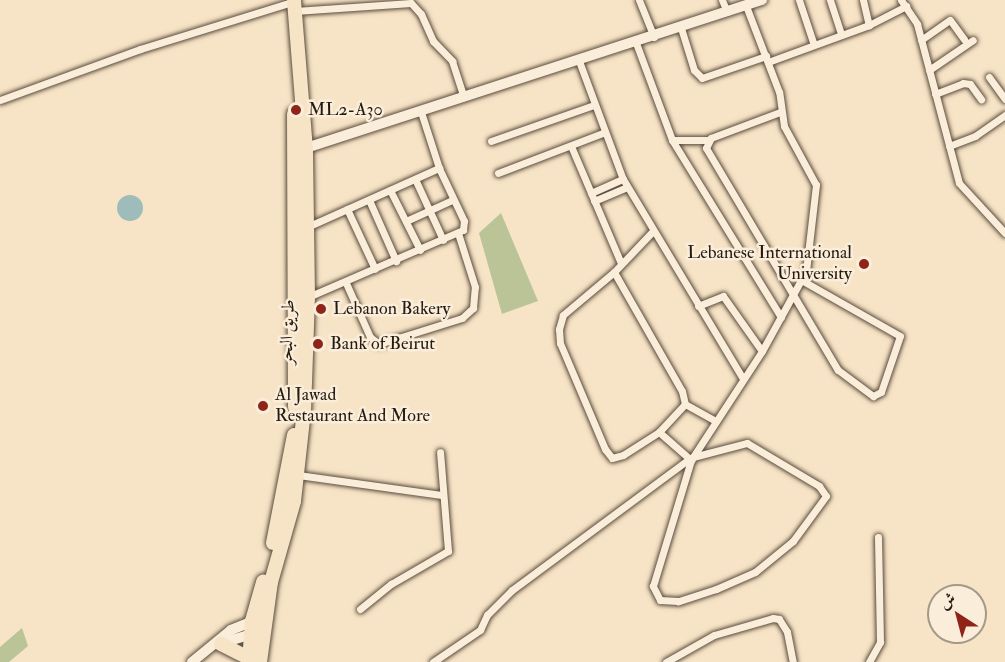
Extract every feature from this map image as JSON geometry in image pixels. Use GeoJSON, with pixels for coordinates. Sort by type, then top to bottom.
{"type":"FeatureCollection","features":[{"type":"Feature","properties":{"kind":"highway","name":"طريق البحر"},"geometry":{"type":"LineString","coordinates":[[257,626],[298,475],[308,297],[307,227],[300,150],[292,4]]}},
{"type":"Feature","properties":{"kind":"highway","name":"طريق البحر"},"geometry":{"type":"LineString","coordinates":[[253,660],[257,626],[293,443],[300,150]]}},
{"type":"Feature","properties":{"kind":"highway"},"geometry":{"type":"LineString","coordinates":[[218,644],[253,660]]}},
{"type":"Feature","properties":{"kind":"main road"},"geometry":{"type":"LineString","coordinates":[[300,150],[636,43],[762,0]]}},
{"type":"Feature","properties":{"kind":"main road"},"geometry":{"type":"LineString","coordinates":[[192,662],[218,644],[231,630],[257,626]]}},
{"type":"Feature","properties":{"kind":"street"},"geometry":{"type":"LineString","coordinates":[[639,0],[654,37]]}},
{"type":"Feature","properties":{"kind":"street"},"geometry":{"type":"LineString","coordinates":[[722,0],[727,12]]}},
{"type":"Feature","properties":{"kind":"street"},"geometry":{"type":"LineString","coordinates":[[799,0],[814,45]]}},
{"type":"Feature","properties":{"kind":"street"},"geometry":{"type":"LineString","coordinates":[[830,0],[841,33]]}},
{"type":"Feature","properties":{"kind":"street"},"geometry":{"type":"LineString","coordinates":[[862,0],[869,25]]}},
{"type":"Feature","properties":{"kind":"street"},"geometry":{"type":"LineString","coordinates":[[0,100],[140,49],[292,4],[411,3],[421,14],[433,41],[452,61],[464,97]]}},
{"type":"Feature","properties":{"kind":"street"},"geometry":{"type":"LineString","coordinates":[[681,28],[694,70],[702,78],[814,45],[841,33],[869,25],[903,3],[921,40],[958,183],[1005,233]]}},
{"type":"Feature","properties":{"kind":"street"},"geometry":{"type":"LineString","coordinates":[[433,662],[480,630],[487,615],[512,590],[691,459],[747,443],[819,486],[825,496],[793,542],[755,572],[716,589],[678,601],[660,600],[653,586],[691,459],[742,377],[762,351],[794,292],[803,281],[817,190],[780,112],[779,92],[746,6]]}},
{"type":"Feature","properties":{"kind":"street"},"geometry":{"type":"LineString","coordinates":[[921,40],[950,20],[964,39]]}},
{"type":"Feature","properties":{"kind":"street"},"geometry":{"type":"LineString","coordinates":[[929,70],[974,40]]}},
{"type":"Feature","properties":{"kind":"street"},"geometry":{"type":"LineString","coordinates":[[636,43],[672,140],[781,317]]}},
{"type":"Feature","properties":{"kind":"street"},"geometry":{"type":"LineString","coordinates":[[579,61],[603,133],[622,179],[652,232],[742,377]]}},
{"type":"Feature","properties":{"kind":"street"},"geometry":{"type":"LineString","coordinates":[[989,77],[1005,99]]}},
{"type":"Feature","properties":{"kind":"street"},"geometry":{"type":"LineString","coordinates":[[935,94],[963,83],[970,84],[981,99]]}},
{"type":"Feature","properties":{"kind":"street"},"geometry":{"type":"LineString","coordinates":[[491,141],[594,105]]}},
{"type":"Feature","properties":{"kind":"street"},"geometry":{"type":"LineString","coordinates":[[308,297],[346,283],[443,240],[465,226],[439,168],[421,112]]}},
{"type":"Feature","properties":{"kind":"street"},"geometry":{"type":"LineString","coordinates":[[672,140],[708,140],[780,112]]}},
{"type":"Feature","properties":{"kind":"street"},"geometry":{"type":"LineString","coordinates":[[949,146],[975,136],[1005,115]]}},
{"type":"Feature","properties":{"kind":"street"},"geometry":{"type":"LineString","coordinates":[[498,173],[603,133]]}},
{"type":"Feature","properties":{"kind":"street"},"geometry":{"type":"LineString","coordinates":[[708,140],[706,148],[842,375],[873,396],[882,392],[900,336],[803,281]]}},
{"type":"Feature","properties":{"kind":"street"},"geometry":{"type":"LineString","coordinates":[[571,146],[621,263]]}},
{"type":"Feature","properties":{"kind":"street"},"geometry":{"type":"LineString","coordinates":[[307,227],[439,168]]}},
{"type":"Feature","properties":{"kind":"street"},"geometry":{"type":"LineString","coordinates":[[415,179],[443,240]]}},
{"type":"Feature","properties":{"kind":"street"},"geometry":{"type":"LineString","coordinates":[[591,193],[622,179]]}},
{"type":"Feature","properties":{"kind":"street"},"geometry":{"type":"LineString","coordinates":[[594,201],[627,186]]}},
{"type":"Feature","properties":{"kind":"street"},"geometry":{"type":"LineString","coordinates":[[390,190],[420,250]]}},
{"type":"Feature","properties":{"kind":"street"},"geometry":{"type":"LineString","coordinates":[[369,200],[396,261]]}},
{"type":"Feature","properties":{"kind":"street"},"geometry":{"type":"LineString","coordinates":[[406,221],[452,200]]}},
{"type":"Feature","properties":{"kind":"street"},"geometry":{"type":"LineString","coordinates":[[347,209],[375,269]]}},
{"type":"Feature","properties":{"kind":"street"},"geometry":{"type":"LineString","coordinates":[[346,283],[370,337],[379,344],[462,318],[473,308],[475,287],[458,232]]}},
{"type":"Feature","properties":{"kind":"street"},"geometry":{"type":"LineString","coordinates":[[652,232],[614,272],[563,315],[560,343],[608,454],[615,458],[659,432],[685,404]]}},
{"type":"Feature","properties":{"kind":"street"},"geometry":{"type":"LineString","coordinates":[[614,272],[682,391],[685,404],[714,420]]}},
{"type":"Feature","properties":{"kind":"street"},"geometry":{"type":"LineString","coordinates":[[698,306],[723,296],[762,351]]}},
{"type":"Feature","properties":{"kind":"street"},"geometry":{"type":"LineString","coordinates":[[659,432],[691,459]]}},
{"type":"Feature","properties":{"kind":"street"},"geometry":{"type":"LineString","coordinates":[[360,609],[399,579],[448,551],[440,452]]}},
{"type":"Feature","properties":{"kind":"street"},"geometry":{"type":"LineString","coordinates":[[298,475],[442,495]]}},
{"type":"Feature","properties":{"kind":"street"},"geometry":{"type":"LineString","coordinates":[[869,662],[880,642],[878,537]]}},
{"type":"Feature","properties":{"kind":"street"},"geometry":{"type":"LineString","coordinates":[[666,662],[714,635],[773,618],[779,620],[787,632],[793,662]]}},
{"type":"Feature","properties":{"kind":"green space"},"geometry":{"type":"Polygon","coordinates":[[[501,213],[538,301],[502,314],[479,233],[501,213]]]}},
{"type":"Feature","properties":{"kind":"green space"},"geometry":{"type":"Polygon","coordinates":[[[22,628],[28,646],[9,662],[0,662],[0,647],[22,628]]]}},
{"type":"Feature","properties":{"kind":"water"},"geometry":{"type":"Polygon","coordinates":[[[130,195],[139,199],[143,208],[139,217],[130,221],[121,217],[117,208],[121,199],[130,195]]]}},
{"type":"Feature","properties":{"kind":"place","name":"ML2-A30"},"geometry":{"type":"Point","coordinates":[296,110]}},
{"type":"Feature","properties":{"kind":"place","name":"Lebanese International University"},"geometry":{"type":"Point","coordinates":[864,264]}},
{"type":"Feature","properties":{"kind":"place","name":"Lebanon Bakery"},"geometry":{"type":"Point","coordinates":[321,309]}},
{"type":"Feature","properties":{"kind":"place","name":"Bank of Beirut"},"geometry":{"type":"Point","coordinates":[318,344]}},
{"type":"Feature","properties":{"kind":"place","name":"Al Jawad Restaurant And More"},"geometry":{"type":"Point","coordinates":[263,406]}}]}
